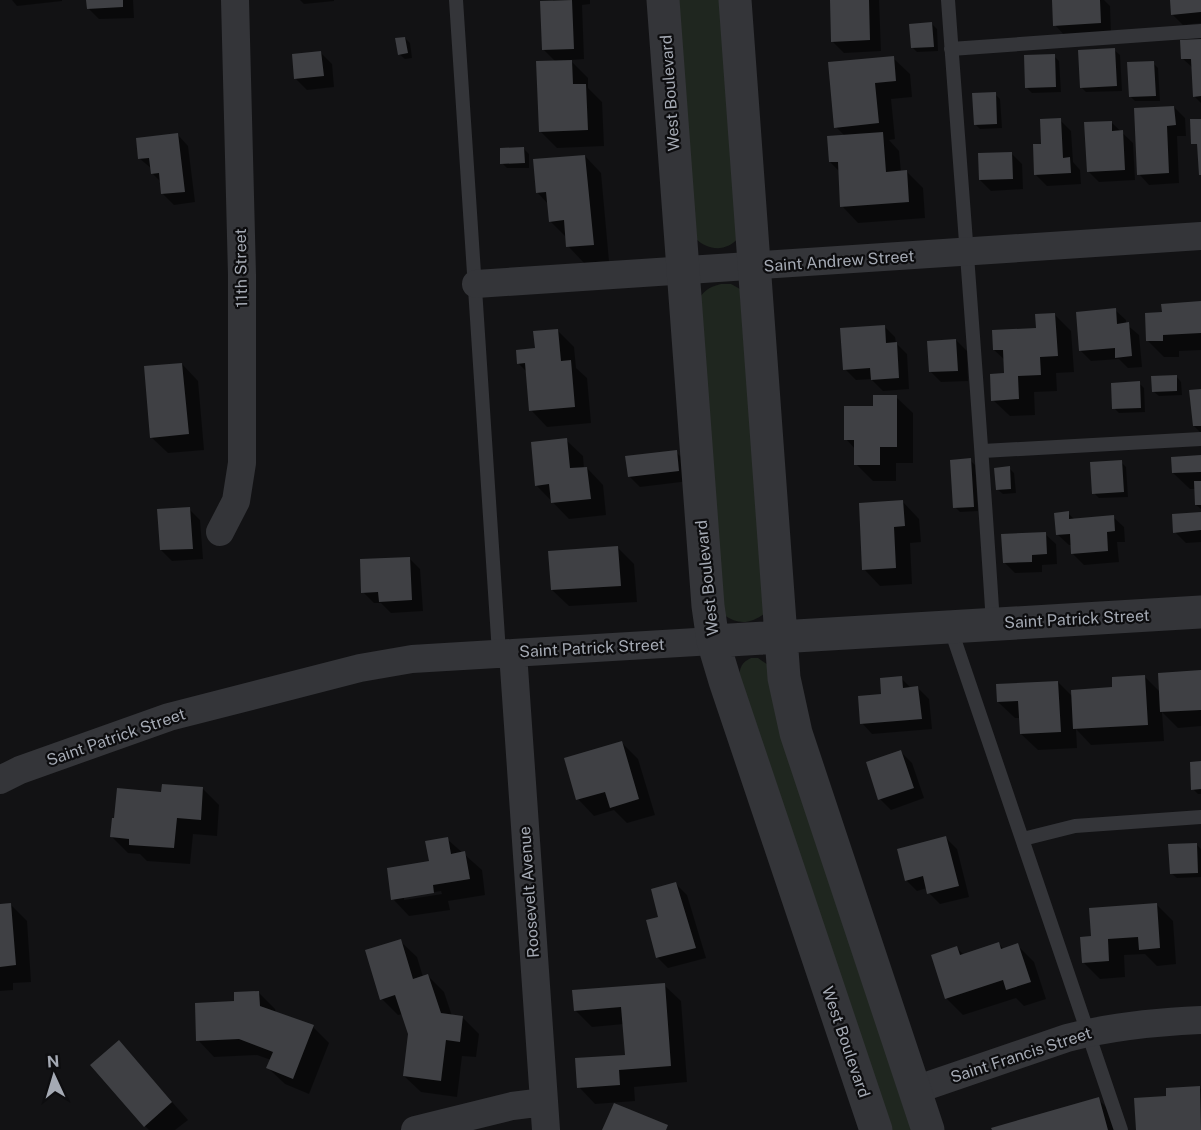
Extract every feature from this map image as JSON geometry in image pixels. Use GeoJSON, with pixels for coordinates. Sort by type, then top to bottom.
{"type":"FeatureCollection","features":[{"type":"Feature","properties":{"kind":"street","name":"11th Street"},"geometry":{"type":"LineString","coordinates":[[220,532],[236,501],[242,463],[242,275],[235,0]]}},
{"type":"Feature","properties":{"kind":"street","name":"West Boulevard"},"geometry":{"type":"LineString","coordinates":[[663,0],[708,606],[713,641],[724,681],[876,1130]]}},
{"type":"Feature","properties":{"kind":"street"},"geometry":{"type":"LineString","coordinates":[[735,0],[784,678],[796,733],[928,1130]]}},
{"type":"Feature","properties":{"kind":"street","name":"Saint Andrew Street"},"geometry":{"type":"LineString","coordinates":[[476,284],[1201,236]]}},
{"type":"Feature","properties":{"kind":"street","name":"Saint Patrick Street"},"geometry":{"type":"LineString","coordinates":[[0,780],[20,770],[169,717],[316,678],[412,659],[1201,612]]}},
{"type":"Feature","properties":{"kind":"street","name":"Roosevelt Avenue"},"geometry":{"type":"LineString","coordinates":[[506,653],[545,1116]]}},
{"type":"Feature","properties":{"kind":"street","name":"Saint Francis Street"},"geometry":{"type":"LineString","coordinates":[[915,1090],[1088,1032],[1140,1023],[1201,1020]]}},
{"type":"Feature","properties":{"kind":"street"},"geometry":{"type":"LineString","coordinates":[[415,1130],[512,1106],[545,1116]]}},
{"type":"Feature","properties":{"kind":"lane"},"geometry":{"type":"LineString","coordinates":[[456,0],[506,653]]}},
{"type":"Feature","properties":{"kind":"lane"},"geometry":{"type":"LineString","coordinates":[[948,0],[983,451],[993,624]]}},
{"type":"Feature","properties":{"kind":"lane"},"geometry":{"type":"LineString","coordinates":[[951,49],[1201,32]]}},
{"type":"Feature","properties":{"kind":"lane"},"geometry":{"type":"LineString","coordinates":[[983,451],[1201,439]]}},
{"type":"Feature","properties":{"kind":"lane"},"geometry":{"type":"LineString","coordinates":[[950,627],[1121,1130]]}},
{"type":"Feature","properties":{"kind":"lane"},"geometry":{"type":"LineString","coordinates":[[1023,839],[1075,826],[1201,817]]}},
{"type":"Feature","properties":{"kind":"shaded area"},"geometry":{"type":"Polygon","coordinates":[[[676,0],[725,0],[739,237],[724,247],[712,248],[696,239],[676,0]]]}},
{"type":"Feature","properties":{"kind":"shaded area"},"geometry":{"type":"Polygon","coordinates":[[[721,284],[731,284],[740,289],[764,614],[754,620],[744,622],[724,615],[697,302],[707,290],[721,284]]]}},
{"type":"Feature","properties":{"kind":"shaded area"},"geometry":{"type":"Polygon","coordinates":[[[751,658],[758,658],[768,665],[920,1130],[891,1130],[740,685],[742,666],[751,658]]]}},
{"type":"Feature","properties":{"kind":"building"},"geometry":{"type":"Polygon","coordinates":[[[86,0],[123,0],[123,7],[87,9],[86,0]]]}},
{"type":"Feature","properties":{"kind":"building"},"geometry":{"type":"Polygon","coordinates":[[[572,0],[574,49],[542,50],[540,1],[572,0]]]}},
{"type":"Feature","properties":{"kind":"building"},"geometry":{"type":"Polygon","coordinates":[[[830,0],[869,0],[870,40],[831,42],[830,0]]]}},
{"type":"Feature","properties":{"kind":"building"},"geometry":{"type":"Polygon","coordinates":[[[1052,0],[1100,0],[1101,23],[1053,26],[1052,0]]]}},
{"type":"Feature","properties":{"kind":"building"},"geometry":{"type":"Polygon","coordinates":[[[1170,0],[1201,0],[1201,12],[1171,15],[1170,0]]]}},
{"type":"Feature","properties":{"kind":"building"},"geometry":{"type":"Polygon","coordinates":[[[932,22],[934,47],[911,48],[909,24],[932,22]]]}},
{"type":"Feature","properties":{"kind":"building"},"geometry":{"type":"Polygon","coordinates":[[[405,37],[408,53],[398,55],[395,38],[405,37]]]}},
{"type":"Feature","properties":{"kind":"building"},"geometry":{"type":"Polygon","coordinates":[[[1201,39],[1201,96],[1193,97],[1191,59],[1181,59],[1180,40],[1201,39]]]}},
{"type":"Feature","properties":{"kind":"building"},"geometry":{"type":"Polygon","coordinates":[[[1115,48],[1117,86],[1080,88],[1078,50],[1115,48]]]}},
{"type":"Feature","properties":{"kind":"building"},"geometry":{"type":"Polygon","coordinates":[[[321,51],[324,76],[294,79],[292,54],[321,51]]]}},
{"type":"Feature","properties":{"kind":"building"},"geometry":{"type":"Polygon","coordinates":[[[1055,54],[1056,87],[1025,88],[1024,55],[1055,54]]]}},
{"type":"Feature","properties":{"kind":"building"},"geometry":{"type":"Polygon","coordinates":[[[894,56],[896,81],[875,83],[879,123],[834,128],[828,62],[894,56]]]}},
{"type":"Feature","properties":{"kind":"building"},"geometry":{"type":"Polygon","coordinates":[[[572,60],[573,84],[586,84],[588,130],[539,132],[536,61],[572,60]]]}},
{"type":"Feature","properties":{"kind":"building"},"geometry":{"type":"Polygon","coordinates":[[[1154,61],[1156,96],[1129,97],[1127,62],[1154,61]]]}},
{"type":"Feature","properties":{"kind":"building"},"geometry":{"type":"Polygon","coordinates":[[[996,92],[997,124],[974,125],[972,93],[996,92]]]}},
{"type":"Feature","properties":{"kind":"building"},"geometry":{"type":"Polygon","coordinates":[[[1174,106],[1176,125],[1167,126],[1169,173],[1137,175],[1134,108],[1174,106]]]}},
{"type":"Feature","properties":{"kind":"building"},"geometry":{"type":"Polygon","coordinates":[[[1061,118],[1063,158],[1070,157],[1071,173],[1034,175],[1033,144],[1041,144],[1040,119],[1061,118]]]}},
{"type":"Feature","properties":{"kind":"building"},"geometry":{"type":"Polygon","coordinates":[[[1190,119],[1201,119],[1201,175],[1199,175],[1197,144],[1191,144],[1190,119]]]}},
{"type":"Feature","properties":{"kind":"building"},"geometry":{"type":"Polygon","coordinates":[[[1112,121],[1112,131],[1123,130],[1125,170],[1087,172],[1084,122],[1112,121]]]}},
{"type":"Feature","properties":{"kind":"building"},"geometry":{"type":"Polygon","coordinates":[[[883,132],[886,172],[907,170],[909,202],[840,207],[838,162],[829,162],[827,136],[883,132]]]}},
{"type":"Feature","properties":{"kind":"building"},"geometry":{"type":"Polygon","coordinates":[[[178,133],[185,192],[161,194],[159,173],[151,174],[149,158],[138,159],[136,138],[178,133]]]}},
{"type":"Feature","properties":{"kind":"building"},"geometry":{"type":"Polygon","coordinates":[[[524,147],[525,163],[500,164],[500,148],[524,147]]]}},
{"type":"Feature","properties":{"kind":"building"},"geometry":{"type":"Polygon","coordinates":[[[1012,152],[1013,179],[979,180],[978,153],[1012,152]]]}},
{"type":"Feature","properties":{"kind":"building"},"geometry":{"type":"Polygon","coordinates":[[[585,155],[594,245],[566,247],[564,220],[549,222],[546,192],[536,193],[533,159],[585,155]]]}},
{"type":"Feature","properties":{"kind":"building"},"geometry":{"type":"Polygon","coordinates":[[[1201,301],[1201,333],[1163,335],[1163,341],[1146,341],[1145,313],[1162,312],[1161,304],[1201,301]]]}},
{"type":"Feature","properties":{"kind":"building"},"geometry":{"type":"Polygon","coordinates":[[[1116,308],[1117,324],[1129,322],[1132,356],[1115,358],[1115,348],[1079,351],[1076,312],[1116,308]]]}},
{"type":"Feature","properties":{"kind":"building"},"geometry":{"type":"Polygon","coordinates":[[[1055,313],[1058,356],[1040,357],[1041,375],[1018,376],[1019,399],[991,401],[990,374],[1004,373],[1003,350],[993,350],[992,330],[1036,328],[1035,314],[1055,313]]]}},
{"type":"Feature","properties":{"kind":"building"},"geometry":{"type":"Polygon","coordinates":[[[885,325],[886,343],[897,342],[899,378],[871,380],[870,368],[843,370],[840,328],[885,325]]]}},
{"type":"Feature","properties":{"kind":"building"},"geometry":{"type":"Polygon","coordinates":[[[558,329],[561,361],[571,360],[575,407],[529,411],[525,363],[517,364],[516,350],[535,348],[533,331],[558,329]]]}},
{"type":"Feature","properties":{"kind":"building"},"geometry":{"type":"Polygon","coordinates":[[[956,339],[958,371],[929,372],[927,341],[956,339]]]}},
{"type":"Feature","properties":{"kind":"building"},"geometry":{"type":"Polygon","coordinates":[[[182,363],[189,434],[150,438],[144,366],[182,363]]]}},
{"type":"Feature","properties":{"kind":"building"},"geometry":{"type":"Polygon","coordinates":[[[1177,375],[1177,391],[1152,392],[1151,376],[1177,375]]]}},
{"type":"Feature","properties":{"kind":"building"},"geometry":{"type":"Polygon","coordinates":[[[1140,381],[1141,408],[1112,409],[1111,383],[1140,381]]]}},
{"type":"Feature","properties":{"kind":"building"},"geometry":{"type":"Polygon","coordinates":[[[1201,389],[1201,426],[1193,426],[1189,390],[1201,389]]]}},
{"type":"Feature","properties":{"kind":"building"},"geometry":{"type":"Polygon","coordinates":[[[873,395],[897,395],[897,447],[880,447],[880,465],[854,465],[854,440],[844,440],[844,406],[873,406],[873,395]]]}},
{"type":"Feature","properties":{"kind":"building"},"geometry":{"type":"Polygon","coordinates":[[[567,438],[570,468],[587,467],[591,499],[551,503],[549,484],[535,486],[531,442],[567,438]]]}},
{"type":"Feature","properties":{"kind":"building"},"geometry":{"type":"Polygon","coordinates":[[[677,450],[679,471],[628,477],[625,456],[677,450]]]}},
{"type":"Feature","properties":{"kind":"building"},"geometry":{"type":"Polygon","coordinates":[[[1201,455],[1201,472],[1172,473],[1171,457],[1201,455]]]}},
{"type":"Feature","properties":{"kind":"building"},"geometry":{"type":"Polygon","coordinates":[[[971,458],[974,507],[953,508],[950,460],[971,458]]]}},
{"type":"Feature","properties":{"kind":"building"},"geometry":{"type":"Polygon","coordinates":[[[1122,460],[1124,492],[1092,494],[1090,462],[1122,460]]]}},
{"type":"Feature","properties":{"kind":"building"},"geometry":{"type":"Polygon","coordinates":[[[1010,466],[1011,489],[996,490],[994,468],[1010,466]]]}},
{"type":"Feature","properties":{"kind":"building"},"geometry":{"type":"Polygon","coordinates":[[[1194,481],[1201,481],[1201,505],[1195,505],[1194,481]]]}},
{"type":"Feature","properties":{"kind":"building"},"geometry":{"type":"Polygon","coordinates":[[[903,500],[905,526],[894,527],[896,568],[862,570],[859,503],[903,500]]]}},
{"type":"Feature","properties":{"kind":"building"},"geometry":{"type":"Polygon","coordinates":[[[190,507],[193,549],[160,550],[157,509],[190,507]]]}},
{"type":"Feature","properties":{"kind":"building"},"geometry":{"type":"Polygon","coordinates":[[[1069,511],[1069,519],[1114,515],[1115,531],[1107,532],[1108,551],[1071,554],[1070,534],[1056,535],[1054,513],[1069,511]]]}},
{"type":"Feature","properties":{"kind":"building"},"geometry":{"type":"Polygon","coordinates":[[[1201,512],[1201,530],[1173,533],[1172,514],[1201,512]]]}},
{"type":"Feature","properties":{"kind":"building"},"geometry":{"type":"Polygon","coordinates":[[[1046,532],[1047,554],[1032,555],[1032,562],[1003,563],[1001,534],[1046,532]]]}},
{"type":"Feature","properties":{"kind":"building"},"geometry":{"type":"Polygon","coordinates":[[[618,546],[621,586],[551,590],[548,551],[618,546]]]}},
{"type":"Feature","properties":{"kind":"building"},"geometry":{"type":"Polygon","coordinates":[[[410,557],[412,600],[379,602],[378,592],[361,593],[360,559],[410,557]]]}},
{"type":"Feature","properties":{"kind":"building"},"geometry":{"type":"Polygon","coordinates":[[[1201,670],[1201,710],[1160,712],[1158,673],[1201,670]]]}},
{"type":"Feature","properties":{"kind":"building"},"geometry":{"type":"Polygon","coordinates":[[[1145,675],[1148,725],[1073,729],[1071,690],[1112,687],[1112,677],[1145,675]]]}},
{"type":"Feature","properties":{"kind":"building"},"geometry":{"type":"Polygon","coordinates":[[[902,676],[903,688],[918,686],[922,719],[860,724],[858,696],[881,694],[880,678],[902,676]]]}},
{"type":"Feature","properties":{"kind":"building"},"geometry":{"type":"Polygon","coordinates":[[[1058,681],[1061,732],[1020,734],[1018,701],[997,702],[996,684],[1058,681]]]}},
{"type":"Feature","properties":{"kind":"building"},"geometry":{"type":"Polygon","coordinates":[[[622,741],[639,799],[610,808],[605,792],[576,800],[564,758],[622,741]]]}},
{"type":"Feature","properties":{"kind":"building"},"geometry":{"type":"Polygon","coordinates":[[[901,750],[914,788],[878,800],[866,762],[901,750]]]}},
{"type":"Feature","properties":{"kind":"building"},"geometry":{"type":"Polygon","coordinates":[[[1201,761],[1201,789],[1191,790],[1190,762],[1201,761]]]}},
{"type":"Feature","properties":{"kind":"building"},"geometry":{"type":"Polygon","coordinates":[[[162,784],[203,787],[201,820],[177,818],[174,848],[129,845],[129,839],[110,837],[117,788],[161,792],[162,784]]]}},
{"type":"Feature","properties":{"kind":"building"},"geometry":{"type":"Polygon","coordinates":[[[946,836],[959,886],[927,894],[923,876],[905,881],[897,849],[946,836]]]}},
{"type":"Feature","properties":{"kind":"building"},"geometry":{"type":"Polygon","coordinates":[[[448,837],[451,854],[465,851],[470,879],[433,885],[434,893],[391,900],[387,868],[429,861],[425,841],[448,837]]]}},
{"type":"Feature","properties":{"kind":"building"},"geometry":{"type":"Polygon","coordinates":[[[1197,843],[1198,873],[1170,874],[1168,844],[1197,843]]]}},
{"type":"Feature","properties":{"kind":"building"},"geometry":{"type":"Polygon","coordinates":[[[676,882],[696,948],[656,958],[646,920],[658,917],[651,889],[676,882]]]}},
{"type":"Feature","properties":{"kind":"building"},"geometry":{"type":"Polygon","coordinates":[[[11,903],[16,965],[0,967],[0,904],[11,903]]]}},
{"type":"Feature","properties":{"kind":"building"},"geometry":{"type":"Polygon","coordinates":[[[1157,903],[1160,948],[1139,950],[1138,937],[1108,939],[1109,961],[1082,963],[1080,937],[1091,936],[1089,908],[1157,903]]]}},
{"type":"Feature","properties":{"kind":"building"},"geometry":{"type":"Polygon","coordinates":[[[401,939],[413,979],[428,974],[441,1013],[463,1016],[460,1042],[446,1040],[441,1081],[403,1076],[408,1034],[395,995],[380,1000],[365,950],[401,939]]]}},
{"type":"Feature","properties":{"kind":"building"},"geometry":{"type":"Polygon","coordinates":[[[999,942],[1001,949],[1018,943],[1031,982],[1006,990],[1003,980],[945,999],[931,955],[957,946],[960,955],[999,942]]]}},
{"type":"Feature","properties":{"kind":"building"},"geometry":{"type":"Polygon","coordinates":[[[665,983],[671,1066],[619,1070],[620,1085],[577,1088],[575,1058],[625,1055],[621,1007],[574,1011],[572,990],[665,983]]]}},
{"type":"Feature","properties":{"kind":"building"},"geometry":{"type":"Polygon","coordinates":[[[259,991],[260,1006],[314,1025],[293,1079],[266,1068],[273,1052],[239,1039],[196,1041],[195,1003],[234,1001],[234,992],[259,991]]]}},
{"type":"Feature","properties":{"kind":"building"},"geometry":{"type":"Polygon","coordinates":[[[119,1040],[172,1102],[144,1127],[90,1065],[119,1040]]]}},
{"type":"Feature","properties":{"kind":"building"},"geometry":{"type":"Polygon","coordinates":[[[1200,1086],[1201,1130],[1136,1130],[1134,1098],[1166,1096],[1166,1088],[1200,1086]]]}},
{"type":"Feature","properties":{"kind":"building"},"geometry":{"type":"Polygon","coordinates":[[[1099,1097],[1108,1130],[992,1130],[991,1128],[1099,1097]]]}},
{"type":"Feature","properties":{"kind":"building"},"geometry":{"type":"Polygon","coordinates":[[[614,1103],[668,1125],[666,1130],[602,1130],[614,1103]]]}}]}
